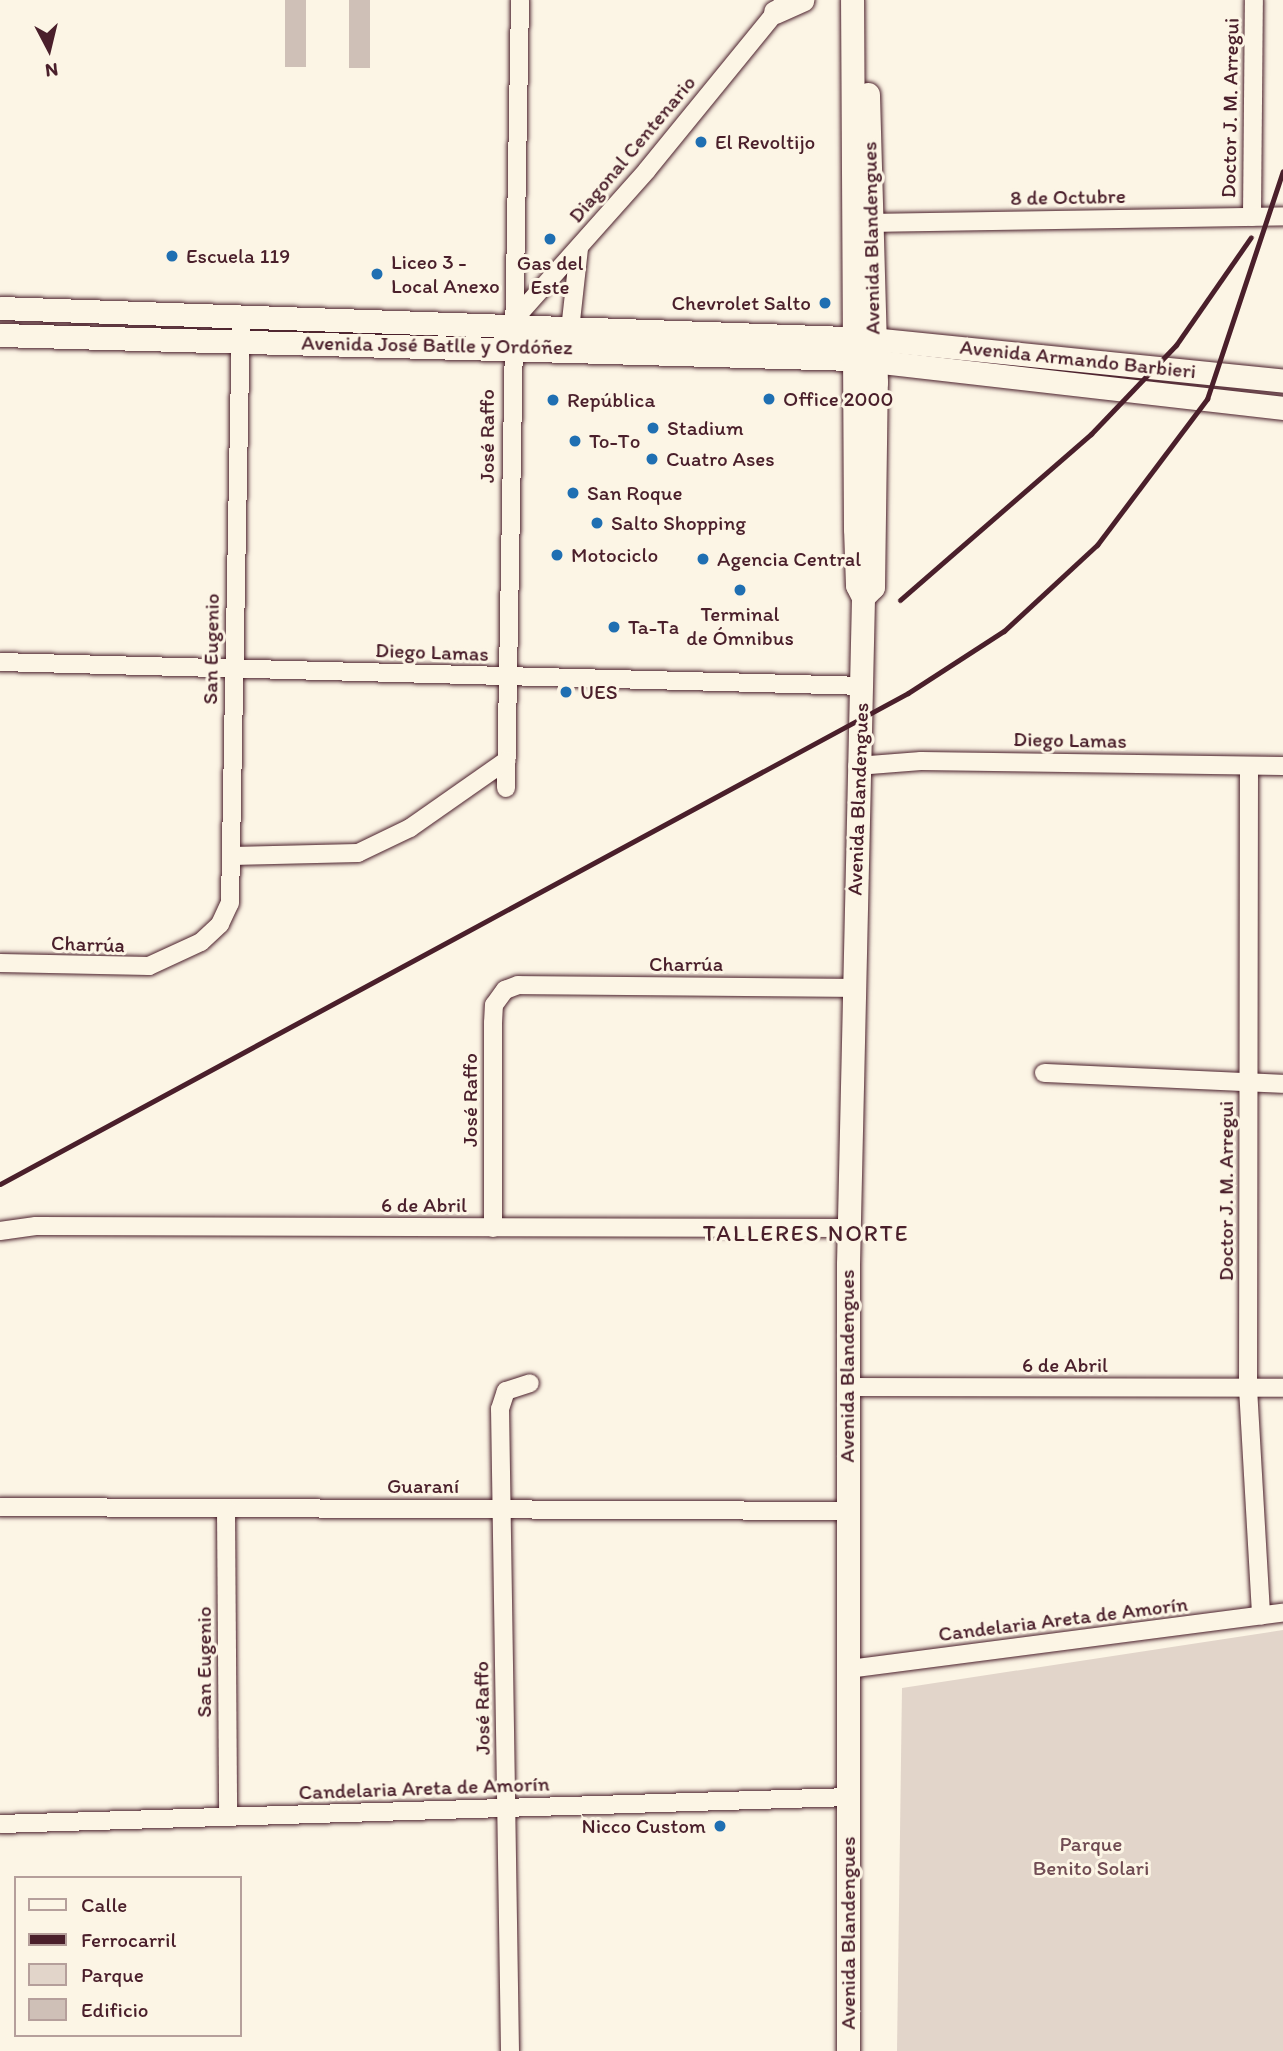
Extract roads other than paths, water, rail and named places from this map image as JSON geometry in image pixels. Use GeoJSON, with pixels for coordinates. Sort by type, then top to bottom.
{"type":"FeatureCollection","features":[{"type":"Feature","properties":{"kind":"street","name":"José Raffo"},"geometry":{"type":"LineString","coordinates":[[506,788],[510,677],[510,324],[520,0]]}},
{"type":"Feature","properties":{"kind":"street"},"geometry":{"type":"LineString","coordinates":[[780,6],[802,0]]}},
{"type":"Feature","properties":{"kind":"street","name":"Avenida Blandengues"},"geometry":{"type":"LineString","coordinates":[[848,2051],[847,1387],[856,766],[862,686],[863,597],[873,587],[852,0]]}},
{"type":"Feature","properties":{"kind":"street","name":"Avenida Blandengues"},"geometry":{"type":"LineString","coordinates":[[862,223],[866,0]]}},
{"type":"Feature","properties":{"kind":"street","name":"Doctor J. M. Arregui"},"geometry":{"type":"LineString","coordinates":[[1252,217],[1254,0]]}},
{"type":"Feature","properties":{"kind":"street","name":"Diagonal Centenario"},"geometry":{"type":"LineString","coordinates":[[510,324],[579,249],[780,6]]}},
{"type":"Feature","properties":{"kind":"street","name":"8 de Octubre"},"geometry":{"type":"LineString","coordinates":[[862,223],[1283,216]]}},
{"type":"Feature","properties":{"kind":"street"},"geometry":{"type":"LineString","coordinates":[[572,337],[579,249]]}},
{"type":"Feature","properties":{"kind":"street","name":"Avenida José Batlle y Ordóñez"},"geometry":{"type":"LineString","coordinates":[[0,308],[510,324],[572,337],[864,349]]}},
{"type":"Feature","properties":{"kind":"street","name":"San Eugenio"},"geometry":{"type":"LineString","coordinates":[[173,957],[220,925],[230,903],[241,315]]}},
{"type":"Feature","properties":{"kind":"street","name":"Avenida José Batlle y Ordóñez"},"geometry":{"type":"LineString","coordinates":[[0,335],[510,347],[572,337]]}},
{"type":"Feature","properties":{"kind":"street","name":"Avenida Armando Barbieri"},"geometry":{"type":"LineString","coordinates":[[864,349],[1283,381]]}},
{"type":"Feature","properties":{"kind":"street","name":"Avenida Armando Barbieri"},"geometry":{"type":"LineString","coordinates":[[864,349],[1283,408]]}},
{"type":"Feature","properties":{"kind":"street","name":"Diego Lamas"},"geometry":{"type":"LineString","coordinates":[[0,662],[862,686]]}},
{"type":"Feature","properties":{"kind":"street"},"geometry":{"type":"LineString","coordinates":[[232,856],[358,853],[410,828],[507,760]]}},
{"type":"Feature","properties":{"kind":"street","name":"Diego Lamas"},"geometry":{"type":"LineString","coordinates":[[856,766],[921,761],[1283,766]]}},
{"type":"Feature","properties":{"kind":"street","name":"Doctor J. M. Arregui"},"geometry":{"type":"LineString","coordinates":[[1249,766],[1248,1388],[1261,1616]]}},
{"type":"Feature","properties":{"kind":"street","name":"Charrúa"},"geometry":{"type":"LineString","coordinates":[[0,963],[126,969],[173,957]]}},
{"type":"Feature","properties":{"kind":"street","name":"José Raffo"},"geometry":{"type":"LineString","coordinates":[[493,1228],[494,1005],[498,995],[518,985]]}},
{"type":"Feature","properties":{"kind":"street","name":"Charrúa"},"geometry":{"type":"LineString","coordinates":[[518,985],[853,988]]}},
{"type":"Feature","properties":{"kind":"street"},"geometry":{"type":"LineString","coordinates":[[1044,1073],[1283,1084]]}},
{"type":"Feature","properties":{"kind":"street","name":"6 de Abril"},"geometry":{"type":"LineString","coordinates":[[0,1231],[36,1226],[849,1228]]}},
{"type":"Feature","properties":{"kind":"street","name":"José Raffo"},"geometry":{"type":"LineString","coordinates":[[510,2051],[500,1409],[506,1391],[530,1383]]}},
{"type":"Feature","properties":{"kind":"street","name":"6 de Abril"},"geometry":{"type":"LineString","coordinates":[[847,1387],[1283,1388]]}},
{"type":"Feature","properties":{"kind":"street","name":"Guaraní"},"geometry":{"type":"LineString","coordinates":[[0,1507],[847,1511]]}},
{"type":"Feature","properties":{"kind":"street","name":"San Eugenio"},"geometry":{"type":"LineString","coordinates":[[226,1508],[228,1816]]}},
{"type":"Feature","properties":{"kind":"street","name":"Candelaria Areta de Amorín"},"geometry":{"type":"LineString","coordinates":[[849,1669],[1283,1613]]}},
{"type":"Feature","properties":{"kind":"street","name":"Candelaria Areta de Amorín"},"geometry":{"type":"LineString","coordinates":[[0,1824],[849,1797]]}},
{"type":"Feature","properties":{"kind":"railway"},"geometry":{"type":"LineString","coordinates":[[0,1184],[908,693],[1004,631],[1097,545],[1207,399],[1283,171]]}},
{"type":"Feature","properties":{"kind":"railway"},"geometry":{"type":"LineString","coordinates":[[900,600],[1091,434],[1176,345],[1251,237]]}},
{"type":"Feature","properties":{"kind":"place","name":"El Revoltijo"},"geometry":{"type":"Point","coordinates":[701,142]}},
{"type":"Feature","properties":{"kind":"place","name":"Gas del Este"},"geometry":{"type":"Point","coordinates":[550,239]}},
{"type":"Feature","properties":{"kind":"place","name":"Escuela 119"},"geometry":{"type":"Point","coordinates":[172,256]}},
{"type":"Feature","properties":{"kind":"place","name":"Liceo 3 - Local Anexo"},"geometry":{"type":"Point","coordinates":[377,274]}},
{"type":"Feature","properties":{"kind":"place","name":"Chevrolet Salto"},"geometry":{"type":"Point","coordinates":[825,303]}},
{"type":"Feature","properties":{"kind":"place","name":"Office 2000"},"geometry":{"type":"Point","coordinates":[769,399]}},
{"type":"Feature","properties":{"kind":"place","name":"República"},"geometry":{"type":"Point","coordinates":[553,400]}},
{"type":"Feature","properties":{"kind":"place","name":"Stadium"},"geometry":{"type":"Point","coordinates":[653,428]}},
{"type":"Feature","properties":{"kind":"place","name":"To-To"},"geometry":{"type":"Point","coordinates":[575,441]}},
{"type":"Feature","properties":{"kind":"place","name":"Cuatro Ases"},"geometry":{"type":"Point","coordinates":[652,459]}},
{"type":"Feature","properties":{"kind":"place","name":"San Roque"},"geometry":{"type":"Point","coordinates":[573,493]}},
{"type":"Feature","properties":{"kind":"place","name":"Salto Shopping"},"geometry":{"type":"Point","coordinates":[597,523]}},
{"type":"Feature","properties":{"kind":"place","name":"Motociclo"},"geometry":{"type":"Point","coordinates":[557,555]}},
{"type":"Feature","properties":{"kind":"place","name":"Agencia Central"},"geometry":{"type":"Point","coordinates":[703,559]}},
{"type":"Feature","properties":{"kind":"place","name":"Terminal de Ómnibus"},"geometry":{"type":"Point","coordinates":[740,590]}},
{"type":"Feature","properties":{"kind":"place","name":"Ta-Ta"},"geometry":{"type":"Point","coordinates":[614,627]}},
{"type":"Feature","properties":{"kind":"place","name":"UES"},"geometry":{"type":"Point","coordinates":[566,692]}},
{"type":"Feature","properties":{"kind":"place","name":"Nicco Custom"},"geometry":{"type":"Point","coordinates":[720,1826]}},
{"type":"Feature","properties":{"kind":"district","name":"TALLERES NORTE"},"geometry":{"type":"Point","coordinates":[806,1233]}},
{"type":"Feature","properties":{"kind":"park label","name":"Parque Benito Solari"},"geometry":{"type":"Point","coordinates":[1091,1856]}}]}
